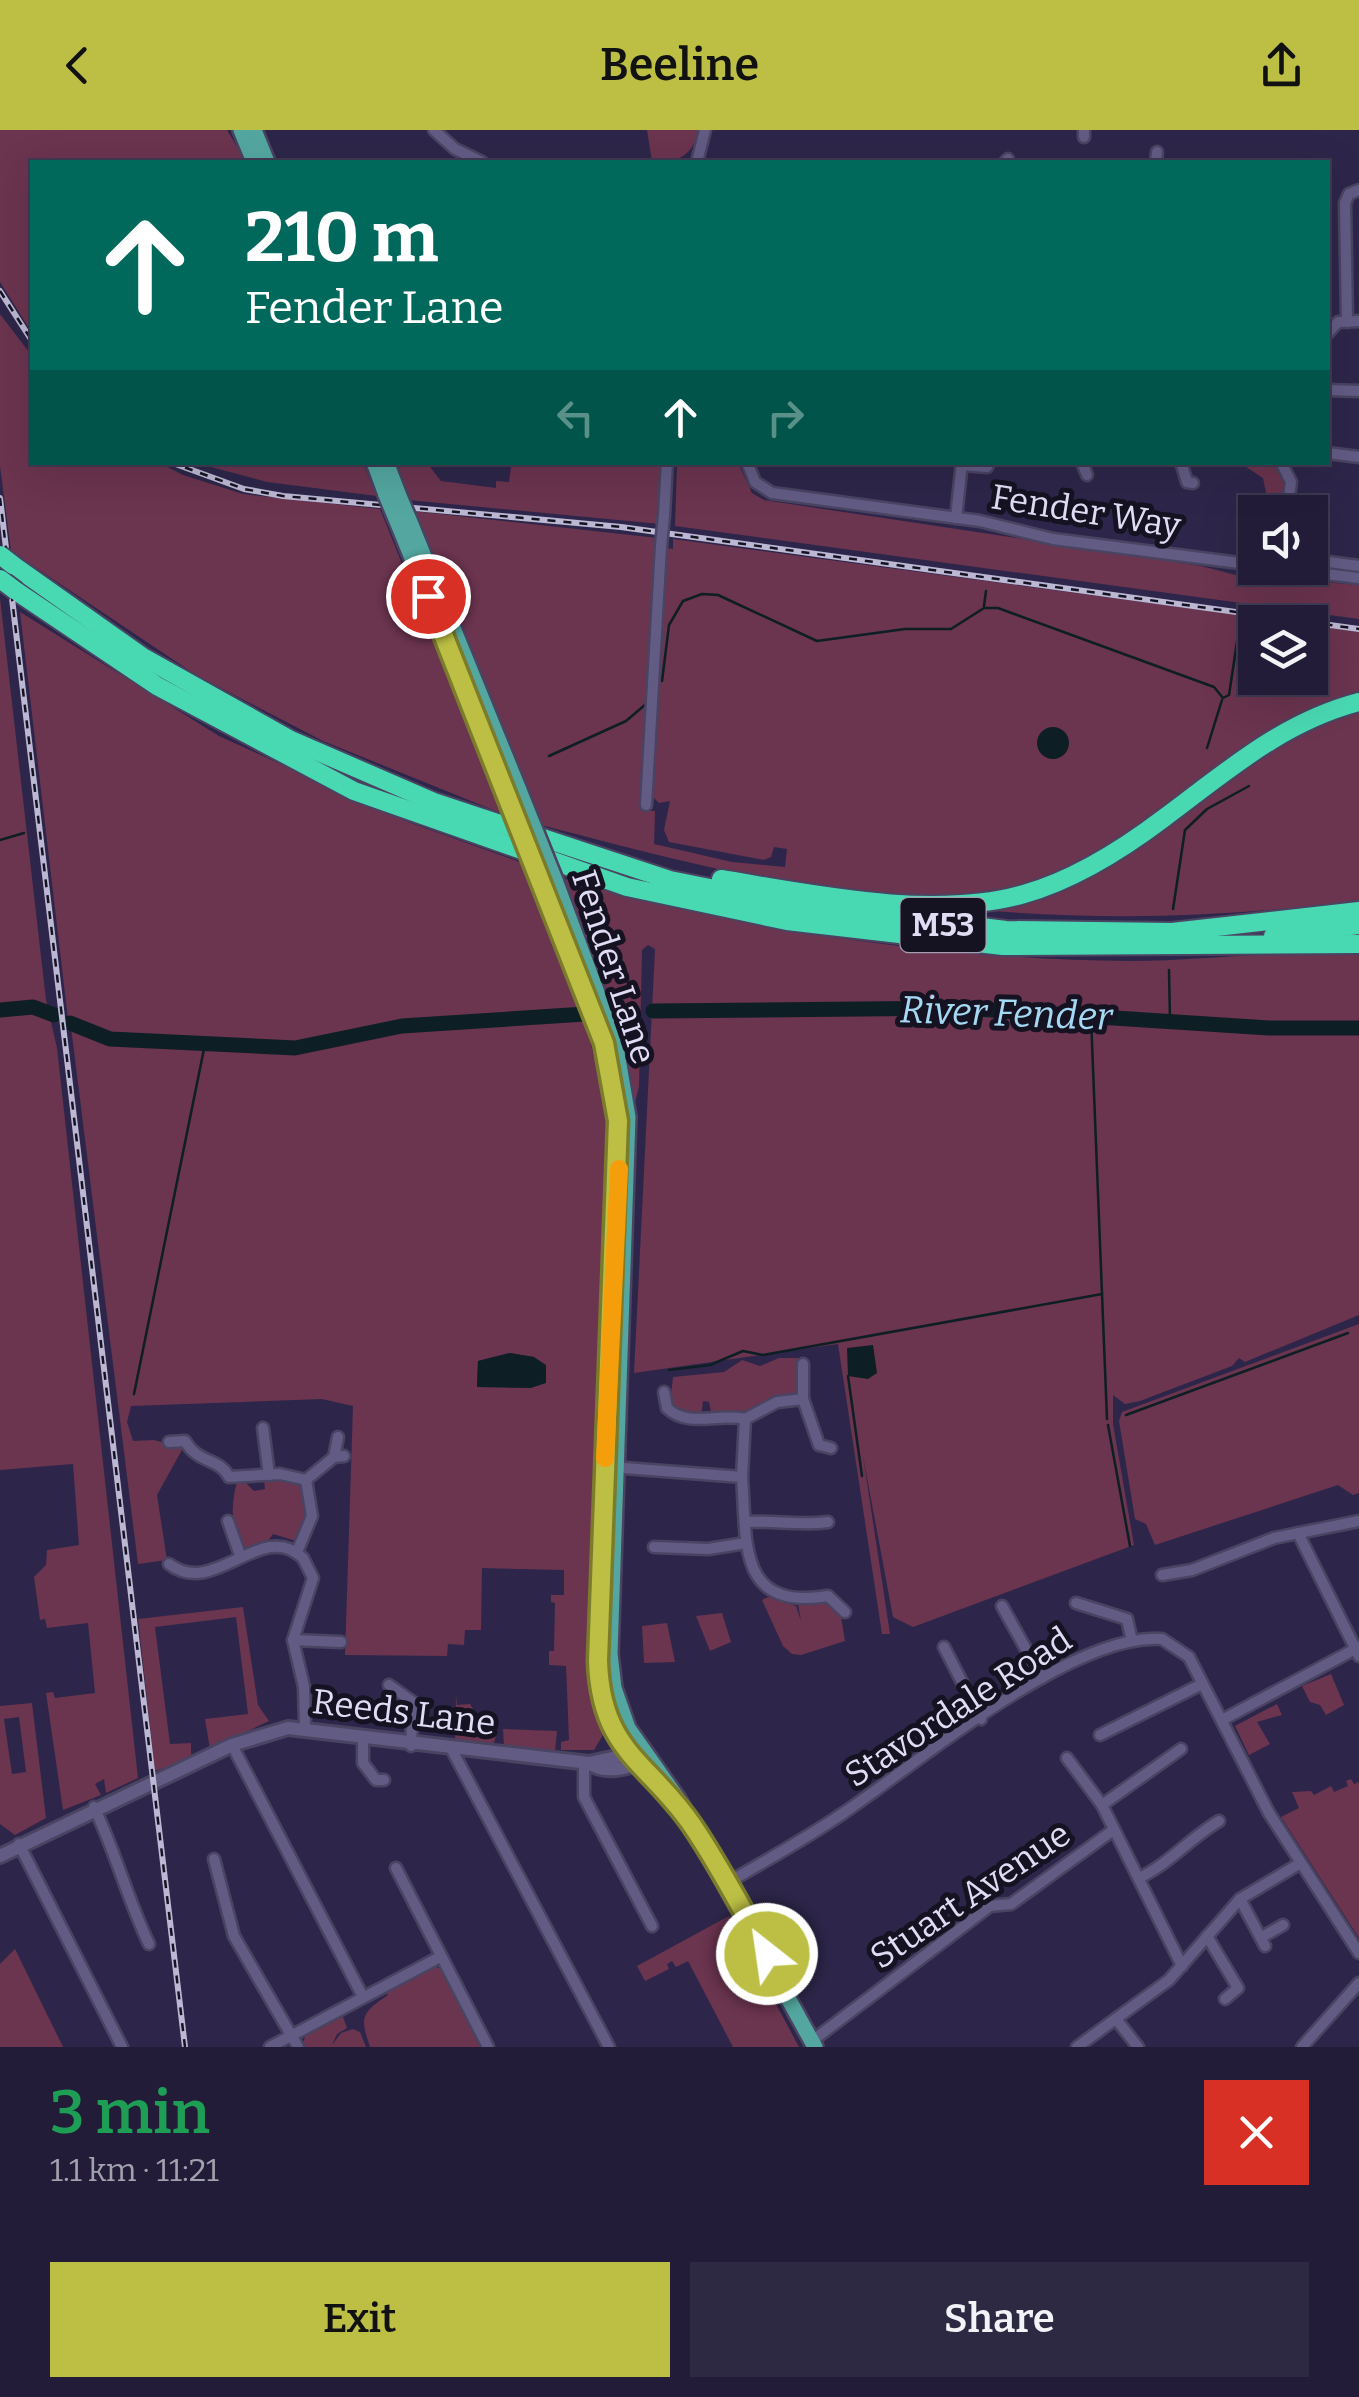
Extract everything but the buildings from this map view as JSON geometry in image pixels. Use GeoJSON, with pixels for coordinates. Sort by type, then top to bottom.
{"type":"FeatureCollection","features":[{"type":"Feature","properties":{"kind":"highway","name":"M53"},"geometry":{"type":"LineString","coordinates":[[4,566],[16,591],[157,686],[354,791],[627,887],[787,921],[906,938],[1003,946],[1359,944]]}},
{"type":"Feature","properties":{"kind":"highway","name":"M53"},"geometry":{"type":"LineString","coordinates":[[4,566],[143,657],[290,740],[434,802],[670,880],[789,904],[1006,930],[1172,932],[1359,911]]}},
{"type":"Feature","properties":{"kind":"highway","name":"M53"},"geometry":{"type":"LineString","coordinates":[[598,858],[794,891],[896,902],[962,903],[1024,894],[1089,867],[1162,820],[1242,756],[1319,715],[1359,702]]}},
{"type":"Feature","properties":{"kind":"highway","name":"M53"},"geometry":{"type":"LineString","coordinates":[[1173,948],[1359,925]]}},
{"type":"Feature","properties":{"kind":"main road"},"geometry":{"type":"LineString","coordinates":[[241,130],[253,160]]}},
{"type":"Feature","properties":{"kind":"main road"},"geometry":{"type":"LineString","coordinates":[[254,130],[265,160]]}},
{"type":"Feature","properties":{"kind":"main road","name":"Fender Lane"},"geometry":{"type":"LineString","coordinates":[[376,465],[393,496],[550,882],[604,1043],[618,1121],[612,1675],[637,1757]]}},
{"type":"Feature","properties":{"kind":"main road","name":"Fender Lane"},"geometry":{"type":"LineString","coordinates":[[387,465],[393,496]]}},
{"type":"Feature","properties":{"kind":"main road","name":"Fender Lane"},"geometry":{"type":"LineString","coordinates":[[612,1467],[598,1661],[601,1689],[614,1733],[637,1757]]}},
{"type":"Feature","properties":{"kind":"main road"},"geometry":{"type":"LineString","coordinates":[[637,1757],[686,1816],[727,1883],[813,2044]]}},
{"type":"Feature","properties":{"kind":"street"},"geometry":{"type":"LineString","coordinates":[[434,130],[456,149],[478,160]]}},
{"type":"Feature","properties":{"kind":"street"},"geometry":{"type":"LineString","coordinates":[[698,160],[705,130]]}},
{"type":"Feature","properties":{"kind":"street"},"geometry":{"type":"LineString","coordinates":[[1330,331],[1338,322],[1353,322],[1345,203],[1349,194],[1359,190]]}},
{"type":"Feature","properties":{"kind":"street"},"geometry":{"type":"LineString","coordinates":[[1330,390],[1359,391]]}},
{"type":"Feature","properties":{"kind":"street"},"geometry":{"type":"LineString","coordinates":[[1330,453],[1359,457]]}},
{"type":"Feature","properties":{"kind":"street"},"geometry":{"type":"LineString","coordinates":[[646,805],[667,465]]}},
{"type":"Feature","properties":{"kind":"street","name":"Fender Way"},"geometry":{"type":"LineString","coordinates":[[747,465],[755,482],[772,492],[956,518],[1030,535],[1238,563]]}},
{"type":"Feature","properties":{"kind":"street"},"geometry":{"type":"LineString","coordinates":[[956,518],[962,465]]}},
{"type":"Feature","properties":{"kind":"street"},"geometry":{"type":"LineString","coordinates":[[1083,465],[1087,474]]}},
{"type":"Feature","properties":{"kind":"street"},"geometry":{"type":"LineString","coordinates":[[1182,465],[1187,482],[1193,483]]}},
{"type":"Feature","properties":{"kind":"street"},"geometry":{"type":"LineString","coordinates":[[1282,465],[1291,482],[1290,495]]}},
{"type":"Feature","properties":{"kind":"street"},"geometry":{"type":"LineString","coordinates":[[1328,563],[1356,572]]}},
{"type":"Feature","properties":{"kind":"street"},"geometry":{"type":"LineString","coordinates":[[1328,571],[1356,572]]}},
{"type":"Feature","properties":{"kind":"street"},"geometry":{"type":"LineString","coordinates":[[803,1364],[803,1399],[818,1444],[812,1456]]}},
{"type":"Feature","properties":{"kind":"street"},"geometry":{"type":"LineString","coordinates":[[664,1392],[666,1408],[678,1419],[696,1420],[710,1415],[744,1419],[778,1402],[803,1399]]}},
{"type":"Feature","properties":{"kind":"street"},"geometry":{"type":"LineString","coordinates":[[744,1419],[742,1477],[746,1544],[753,1571],[770,1592],[793,1600],[831,1590],[845,1612]]}},
{"type":"Feature","properties":{"kind":"street"},"geometry":{"type":"LineString","coordinates":[[263,1428],[269,1475]]}},
{"type":"Feature","properties":{"kind":"street"},"geometry":{"type":"LineString","coordinates":[[169,1442],[186,1436],[199,1459],[219,1465],[230,1484],[269,1475],[306,1480],[339,1457],[338,1437]]}},
{"type":"Feature","properties":{"kind":"street"},"geometry":{"type":"LineString","coordinates":[[818,1444],[832,1448]]}},
{"type":"Feature","properties":{"kind":"street"},"geometry":{"type":"LineString","coordinates":[[612,1467],[742,1477]]}},
{"type":"Feature","properties":{"kind":"street"},"geometry":{"type":"LineString","coordinates":[[297,1552],[312,1516],[306,1480]]}},
{"type":"Feature","properties":{"kind":"street"},"geometry":{"type":"LineString","coordinates":[[745,1522],[777,1520],[796,1526],[828,1522]]}},
{"type":"Feature","properties":{"kind":"street"},"geometry":{"type":"LineString","coordinates":[[228,1521],[240,1555]]}},
{"type":"Feature","properties":{"kind":"street"},"geometry":{"type":"LineString","coordinates":[[1162,1575],[1298,1533],[1359,1521]]}},
{"type":"Feature","properties":{"kind":"street"},"geometry":{"type":"LineString","coordinates":[[1222,1720],[1358,1651],[1298,1533]]}},
{"type":"Feature","properties":{"kind":"street"},"geometry":{"type":"LineString","coordinates":[[654,1547],[708,1549],[746,1544]]}},
{"type":"Feature","properties":{"kind":"street"},"geometry":{"type":"LineString","coordinates":[[173,1572],[212,1572],[240,1555],[280,1547],[297,1552],[313,1578],[293,1640],[304,1687],[305,1727]]}},
{"type":"Feature","properties":{"kind":"street"},"geometry":{"type":"LineString","coordinates":[[1084,1618],[1082,1604],[1127,1619],[1132,1642]]}},
{"type":"Feature","properties":{"kind":"street"},"geometry":{"type":"LineString","coordinates":[[1019,1608],[1005,1610],[1042,1678]]}},
{"type":"Feature","properties":{"kind":"street","name":"Stavordale Road"},"geometry":{"type":"LineString","coordinates":[[727,1883],[843,1813],[1042,1678],[1082,1656],[1148,1638],[1173,1643],[1189,1657],[1299,1864],[1359,1953]]}},
{"type":"Feature","properties":{"kind":"street"},"geometry":{"type":"LineString","coordinates":[[293,1640],[341,1642]]}},
{"type":"Feature","properties":{"kind":"street"},"geometry":{"type":"LineString","coordinates":[[944,1647],[982,1718]]}},
{"type":"Feature","properties":{"kind":"street"},"geometry":{"type":"LineString","coordinates":[[1100,1736],[1202,1684]]}},
{"type":"Feature","properties":{"kind":"street"},"geometry":{"type":"LineString","coordinates":[[389,1685],[413,1702],[411,1746]]}},
{"type":"Feature","properties":{"kind":"street","name":"Reeds Lane"},"geometry":{"type":"LineString","coordinates":[[0,1856],[94,1808],[261,1733],[305,1727],[411,1746],[591,1761],[610,1769],[637,1757]]}},
{"type":"Feature","properties":{"kind":"street"},"geometry":{"type":"LineString","coordinates":[[614,1733],[612,1741],[591,1761],[584,1796],[652,1926]]}},
{"type":"Feature","properties":{"kind":"street"},"geometry":{"type":"LineString","coordinates":[[363,1739],[363,1763],[380,1780],[366,1791]]}},
{"type":"Feature","properties":{"kind":"street"},"geometry":{"type":"LineString","coordinates":[[232,1745],[363,1996]]}},
{"type":"Feature","properties":{"kind":"street"},"geometry":{"type":"LineString","coordinates":[[452,1750],[609,2047]]}},
{"type":"Feature","properties":{"kind":"street"},"geometry":{"type":"LineString","coordinates":[[1102,1804],[1132,1786],[1154,1764],[1182,1750]]}},
{"type":"Feature","properties":{"kind":"street"},"geometry":{"type":"LineString","coordinates":[[1066,1758],[1102,1804],[1182,1966]]}},
{"type":"Feature","properties":{"kind":"street"},"geometry":{"type":"LineString","coordinates":[[94,1808],[121,1864],[124,1891],[148,1944]]}},
{"type":"Feature","properties":{"kind":"street"},"geometry":{"type":"LineString","coordinates":[[1139,1878],[1156,1870],[1212,1822]]}},
{"type":"Feature","properties":{"kind":"street","name":"Stuart Avenue"},"geometry":{"type":"LineString","coordinates":[[813,2044],[990,1906],[1011,1904],[1112,1831]]}},
{"type":"Feature","properties":{"kind":"street"},"geometry":{"type":"LineString","coordinates":[[18,1844],[122,2047]]}},
{"type":"Feature","properties":{"kind":"street"},"geometry":{"type":"LineString","coordinates":[[214,1859],[234,1936],[295,2042]]}},
{"type":"Feature","properties":{"kind":"street"},"geometry":{"type":"LineString","coordinates":[[1077,2047],[1182,1966],[1240,1899],[1299,1864]]}},
{"type":"Feature","properties":{"kind":"street"},"geometry":{"type":"LineString","coordinates":[[396,1868],[488,2047]]}},
{"type":"Feature","properties":{"kind":"street"},"geometry":{"type":"LineString","coordinates":[[1240,1899],[1263,1941],[1283,1925]]}},
{"type":"Feature","properties":{"kind":"street"},"geometry":{"type":"LineString","coordinates":[[1207,1936],[1247,1999]]}},
{"type":"Feature","properties":{"kind":"street"},"geometry":{"type":"LineString","coordinates":[[270,2047],[295,2042],[363,1996],[440,1957]]}},
{"type":"Feature","properties":{"kind":"street"},"geometry":{"type":"LineString","coordinates":[[1302,2047],[1359,1984]]}},
{"type":"Feature","properties":{"kind":"street"},"geometry":{"type":"LineString","coordinates":[[1225,1999],[1238,1988]]}},
{"type":"Feature","properties":{"kind":"street"},"geometry":{"type":"LineString","coordinates":[[1116,2019],[1138,2047]]}},
{"type":"Feature","properties":{"kind":"shaded area"},"geometry":{"type":"Polygon","coordinates":[[[0,130],[227,130],[245,160],[30,160],[30,330],[0,282],[0,130]]]}},
{"type":"Feature","properties":{"kind":"shaded area"},"geometry":{"type":"Polygon","coordinates":[[[647,130],[698,130],[692,146],[682,156],[652,160],[647,130]]]}},
{"type":"Feature","properties":{"kind":"shaded area"},"geometry":{"type":"Polygon","coordinates":[[[0,314],[30,353],[30,465],[164,465],[243,494],[380,509],[503,814],[323,741],[196,675],[11,551],[0,466],[0,314]]]}},
{"type":"Feature","properties":{"kind":"shaded area"},"geometry":{"type":"Polygon","coordinates":[[[203,465],[364,465],[377,496],[267,482],[203,465]]]}},
{"type":"Feature","properties":{"kind":"shaded area"},"geometry":{"type":"Polygon","coordinates":[[[393,465],[429,465],[441,481],[496,488],[496,481],[509,482],[511,467],[504,465],[664,465],[660,524],[408,500],[393,465]]]}},
{"type":"Feature","properties":{"kind":"shaded area"},"geometry":{"type":"Polygon","coordinates":[[[677,465],[739,465],[752,493],[764,500],[1201,566],[1238,575],[1238,585],[1359,585],[1359,619],[1328,615],[1328,605],[1256,605],[675,526],[677,465]]]}},
{"type":"Feature","properties":{"kind":"shaded area"},"geometry":{"type":"Polygon","coordinates":[[[1243,465],[1269,465],[1279,471],[1282,495],[1266,495],[1263,478],[1243,465]]]}},
{"type":"Feature","properties":{"kind":"shaded area"},"geometry":{"type":"Polygon","coordinates":[[[413,511],[658,538],[642,811],[655,811],[654,844],[732,862],[785,867],[787,849],[774,847],[771,857],[764,860],[669,842],[664,830],[670,801],[659,803],[652,796],[667,548],[673,549],[673,539],[1238,615],[1238,695],[1328,695],[1328,628],[1359,632],[1359,692],[1294,718],[1121,837],[1072,865],[1019,885],[964,894],[842,890],[716,868],[541,825],[413,511]]]}},
{"type":"Feature","properties":{"kind":"shaded area"},"geometry":{"type":"Polygon","coordinates":[[[0,598],[46,1000],[57,1048],[138,1778],[106,1793],[104,1779],[95,1784],[101,1795],[63,1810],[46,1693],[53,1692],[55,1698],[95,1693],[88,1623],[47,1628],[45,1619],[40,1620],[34,1577],[46,1565],[47,1550],[79,1545],[73,1464],[0,1470],[0,598]]]}},
{"type":"Feature","properties":{"kind":"shaded area"},"geometry":{"type":"Polygon","coordinates":[[[20,612],[219,736],[408,822],[528,865],[585,1012],[442,1017],[294,1043],[110,1037],[68,1019],[20,612]]]}},
{"type":"Feature","properties":{"kind":"shaded area"},"geometry":{"type":"Polygon","coordinates":[[[1359,709],[1359,900],[1164,916],[968,909],[1024,898],[1315,722],[1359,709]]]}},
{"type":"Feature","properties":{"kind":"shaded area"},"geometry":{"type":"Polygon","coordinates":[[[562,878],[773,927],[987,955],[1131,961],[1359,953],[1359,1028],[1266,1027],[1006,1008],[655,1009],[654,1013],[907,1010],[1267,1029],[1359,1030],[1359,1315],[1245,1362],[1239,1358],[1232,1366],[1140,1401],[1125,1404],[1113,1395],[1113,1424],[1134,1545],[913,1627],[893,1617],[863,1456],[890,1634],[882,1634],[838,1344],[634,1373],[655,949],[648,945],[642,950],[639,1087],[633,1110],[613,1021],[618,1019],[562,878]]]}},
{"type":"Feature","properties":{"kind":"shaded area"},"geometry":{"type":"Polygon","coordinates":[[[585,1019],[605,1104],[609,1152],[594,1697],[606,1730],[594,1750],[561,1750],[561,1742],[569,1740],[566,1666],[549,1665],[549,1651],[554,1651],[555,1603],[551,1602],[551,1595],[564,1595],[564,1570],[482,1568],[481,1630],[465,1630],[464,1645],[448,1644],[447,1656],[345,1655],[353,1406],[322,1399],[131,1406],[127,1422],[133,1441],[154,1440],[183,1448],[157,1495],[167,1560],[138,1564],[71,1027],[117,1044],[274,1050],[419,1027],[585,1019]],[[509,1353],[478,1361],[477,1387],[531,1388],[534,1357],[509,1353]]]}},
{"type":"Feature","properties":{"kind":"shaded area"},"geometry":{"type":"Polygon","coordinates":[[[1359,1324],[1359,1493],[1353,1495],[1338,1485],[1155,1545],[1146,1524],[1135,1519],[1119,1421],[1122,1412],[1359,1324]]]}},
{"type":"Feature","properties":{"kind":"shaded area"},"geometry":{"type":"Polygon","coordinates":[[[779,1358],[798,1358],[797,1394],[751,1414],[711,1412],[709,1402],[703,1401],[702,1411],[688,1418],[670,1404],[673,1377],[724,1372],[742,1360],[760,1366],[779,1358]]]}},
{"type":"Feature","properties":{"kind":"shaded area"},"geometry":{"type":"Polygon","coordinates":[[[294,1477],[304,1485],[306,1507],[303,1528],[296,1541],[273,1534],[268,1541],[272,1545],[247,1549],[237,1535],[233,1517],[237,1482],[243,1480],[254,1491],[265,1489],[264,1479],[294,1477]]]}},
{"type":"Feature","properties":{"kind":"shaded area"},"geometry":{"type":"Polygon","coordinates":[[[768,1597],[796,1606],[801,1621],[798,1604],[826,1602],[841,1617],[845,1641],[801,1655],[792,1654],[783,1646],[762,1600],[768,1597]]]}},
{"type":"Feature","properties":{"kind":"shaded area"},"geometry":{"type":"Polygon","coordinates":[[[243,1607],[258,1705],[269,1721],[210,1749],[205,1719],[248,1714],[236,1617],[155,1627],[170,1744],[191,1743],[191,1758],[155,1771],[138,1619],[243,1607]]]}},
{"type":"Feature","properties":{"kind":"shaded area"},"geometry":{"type":"Polygon","coordinates":[[[722,1613],[731,1642],[710,1651],[696,1616],[722,1613]]]}},
{"type":"Feature","properties":{"kind":"shaded area"},"geometry":{"type":"Polygon","coordinates":[[[667,1623],[675,1662],[644,1663],[642,1626],[667,1623]]]}},
{"type":"Feature","properties":{"kind":"shaded area"},"geometry":{"type":"Polygon","coordinates":[[[1331,1674],[1344,1705],[1326,1715],[1320,1705],[1310,1702],[1302,1686],[1331,1674]]]}},
{"type":"Feature","properties":{"kind":"shaded area"},"geometry":{"type":"Polygon","coordinates":[[[456,1695],[457,1705],[470,1704],[490,1737],[497,1733],[493,1745],[455,1743],[456,1695]]]}},
{"type":"Feature","properties":{"kind":"shaded area"},"geometry":{"type":"Polygon","coordinates":[[[32,1703],[46,1818],[15,1835],[0,1824],[0,1706],[32,1703]],[[19,1717],[4,1719],[12,1774],[26,1772],[19,1717]]]}},
{"type":"Feature","properties":{"kind":"shaded area"},"geometry":{"type":"Polygon","coordinates":[[[1277,1704],[1282,1715],[1257,1722],[1270,1744],[1249,1755],[1235,1726],[1277,1704]]]}},
{"type":"Feature","properties":{"kind":"shaded area"},"geometry":{"type":"Polygon","coordinates":[[[503,1729],[557,1731],[555,1751],[504,1747],[503,1729]]]}},
{"type":"Feature","properties":{"kind":"shaded area"},"geometry":{"type":"Polygon","coordinates":[[[1351,1779],[1354,1784],[1359,1782],[1359,1938],[1281,1817],[1299,1808],[1292,1792],[1311,1791],[1314,1795],[1331,1786],[1334,1792],[1348,1786],[1346,1781],[1351,1779]]]}},
{"type":"Feature","properties":{"kind":"shaded area"},"geometry":{"type":"Polygon","coordinates":[[[729,1916],[799,2047],[733,2047],[688,1961],[676,1967],[672,1961],[667,1964],[669,1969],[645,1981],[637,1966],[729,1916]]]}},
{"type":"Feature","properties":{"kind":"shaded area"},"geometry":{"type":"Polygon","coordinates":[[[15,1949],[63,2047],[0,2047],[0,1964],[15,1949]]]}},
{"type":"Feature","properties":{"kind":"shaded area"},"geometry":{"type":"Polygon","coordinates":[[[434,1966],[445,1971],[483,2047],[370,2047],[365,2030],[367,2012],[388,1995],[384,1991],[434,1966]]]}},
{"type":"Feature","properties":{"kind":"shaded area"},"geometry":{"type":"Polygon","coordinates":[[[342,2014],[347,2028],[337,2034],[332,2045],[341,2033],[353,2029],[360,2032],[366,2047],[302,2047],[306,2033],[342,2014]]]}},
{"type":"Feature","properties":{"kind":"water"},"geometry":{"type":"Polygon","coordinates":[[[1053,727],[1064,732],[1069,743],[1064,754],[1053,759],[1042,754],[1037,743],[1042,732],[1053,727]]]}},
{"type":"Feature","properties":{"kind":"water"},"geometry":{"type":"Polygon","coordinates":[[[873,1345],[877,1373],[868,1379],[848,1376],[847,1348],[873,1345]]]}},
{"type":"Feature","properties":{"kind":"water"},"geometry":{"type":"Polygon","coordinates":[[[510,1353],[534,1357],[546,1365],[546,1383],[531,1388],[477,1387],[478,1361],[510,1353]]]}},
{"type":"Feature","properties":{"kind":"waterway"},"geometry":{"type":"LineString","coordinates":[[984,606],[986,591]]}},
{"type":"Feature","properties":{"kind":"waterway"},"geometry":{"type":"LineString","coordinates":[[662,681],[669,625],[683,601],[702,594],[718,595],[817,641],[905,629],[951,629],[984,608],[998,608],[1214,687],[1223,698],[1229,695],[1238,635]]}},
{"type":"Feature","properties":{"kind":"waterway"},"geometry":{"type":"LineString","coordinates":[[1207,748],[1222,700]]}},
{"type":"Feature","properties":{"kind":"waterway"},"geometry":{"type":"LineString","coordinates":[[549,756],[626,721],[646,704]]}},
{"type":"Feature","properties":{"kind":"waterway"},"geometry":{"type":"LineString","coordinates":[[1173,909],[1185,830],[1207,809],[1249,786]]}},
{"type":"Feature","properties":{"kind":"waterway"},"geometry":{"type":"LineString","coordinates":[[0,840],[24,833]]}},
{"type":"Feature","properties":{"kind":"waterway"},"geometry":{"type":"LineString","coordinates":[[1169,970],[1170,1021]]}},
{"type":"Feature","properties":{"kind":"waterway","name":"River Fender"},"geometry":{"type":"LineString","coordinates":[[0,1010],[33,1007],[54,1015]]}},
{"type":"Feature","properties":{"kind":"waterway","name":"River Fender"},"geometry":{"type":"LineString","coordinates":[[653,1011],[960,1008],[1269,1028],[1359,1028]]}},
{"type":"Feature","properties":{"kind":"waterway","name":"River Fender"},"geometry":{"type":"LineString","coordinates":[[615,1013],[627,1013]]}},
{"type":"Feature","properties":{"kind":"waterway","name":"River Fender"},"geometry":{"type":"LineString","coordinates":[[70,1023],[110,1039],[295,1048],[402,1026],[585,1014]]}},
{"type":"Feature","properties":{"kind":"waterway"},"geometry":{"type":"LineString","coordinates":[[1091,1018],[1107,1419]]}},
{"type":"Feature","properties":{"kind":"waterway"},"geometry":{"type":"LineString","coordinates":[[134,1394],[205,1044]]}},
{"type":"Feature","properties":{"kind":"waterway"},"geometry":{"type":"LineString","coordinates":[[669,1370],[710,1365],[743,1351],[763,1355],[1102,1294]]}},
{"type":"Feature","properties":{"kind":"waterway"},"geometry":{"type":"LineString","coordinates":[[1126,1415],[1348,1333]]}},
{"type":"Feature","properties":{"kind":"waterway"},"geometry":{"type":"LineString","coordinates":[[848,1376],[862,1476]]}},
{"type":"Feature","properties":{"kind":"waterway"},"geometry":{"type":"LineString","coordinates":[[1108,1425],[1130,1546]]}},
{"type":"Feature","properties":{"kind":"railway"},"geometry":{"type":"LineString","coordinates":[[0,291],[30,338]]}},
{"type":"Feature","properties":{"kind":"railway"},"geometry":{"type":"LineString","coordinates":[[178,465],[244,489],[283,496],[621,527],[1359,629]]}},
{"type":"Feature","properties":{"kind":"railway"},"geometry":{"type":"LineString","coordinates":[[0,498],[185,2047]]}},
{"type":"Feature","properties":{"kind":"slow traffic"},"geometry":{"type":"LineString","coordinates":[[605,1458],[619,1169]]}},
{"type":"Feature","properties":{"kind":"route"},"geometry":{"type":"LineString","coordinates":[[428,596],[604,1043],[618,1121],[598,1661],[604,1703],[622,1745],[694,1827],[767,1954]]}}]}
